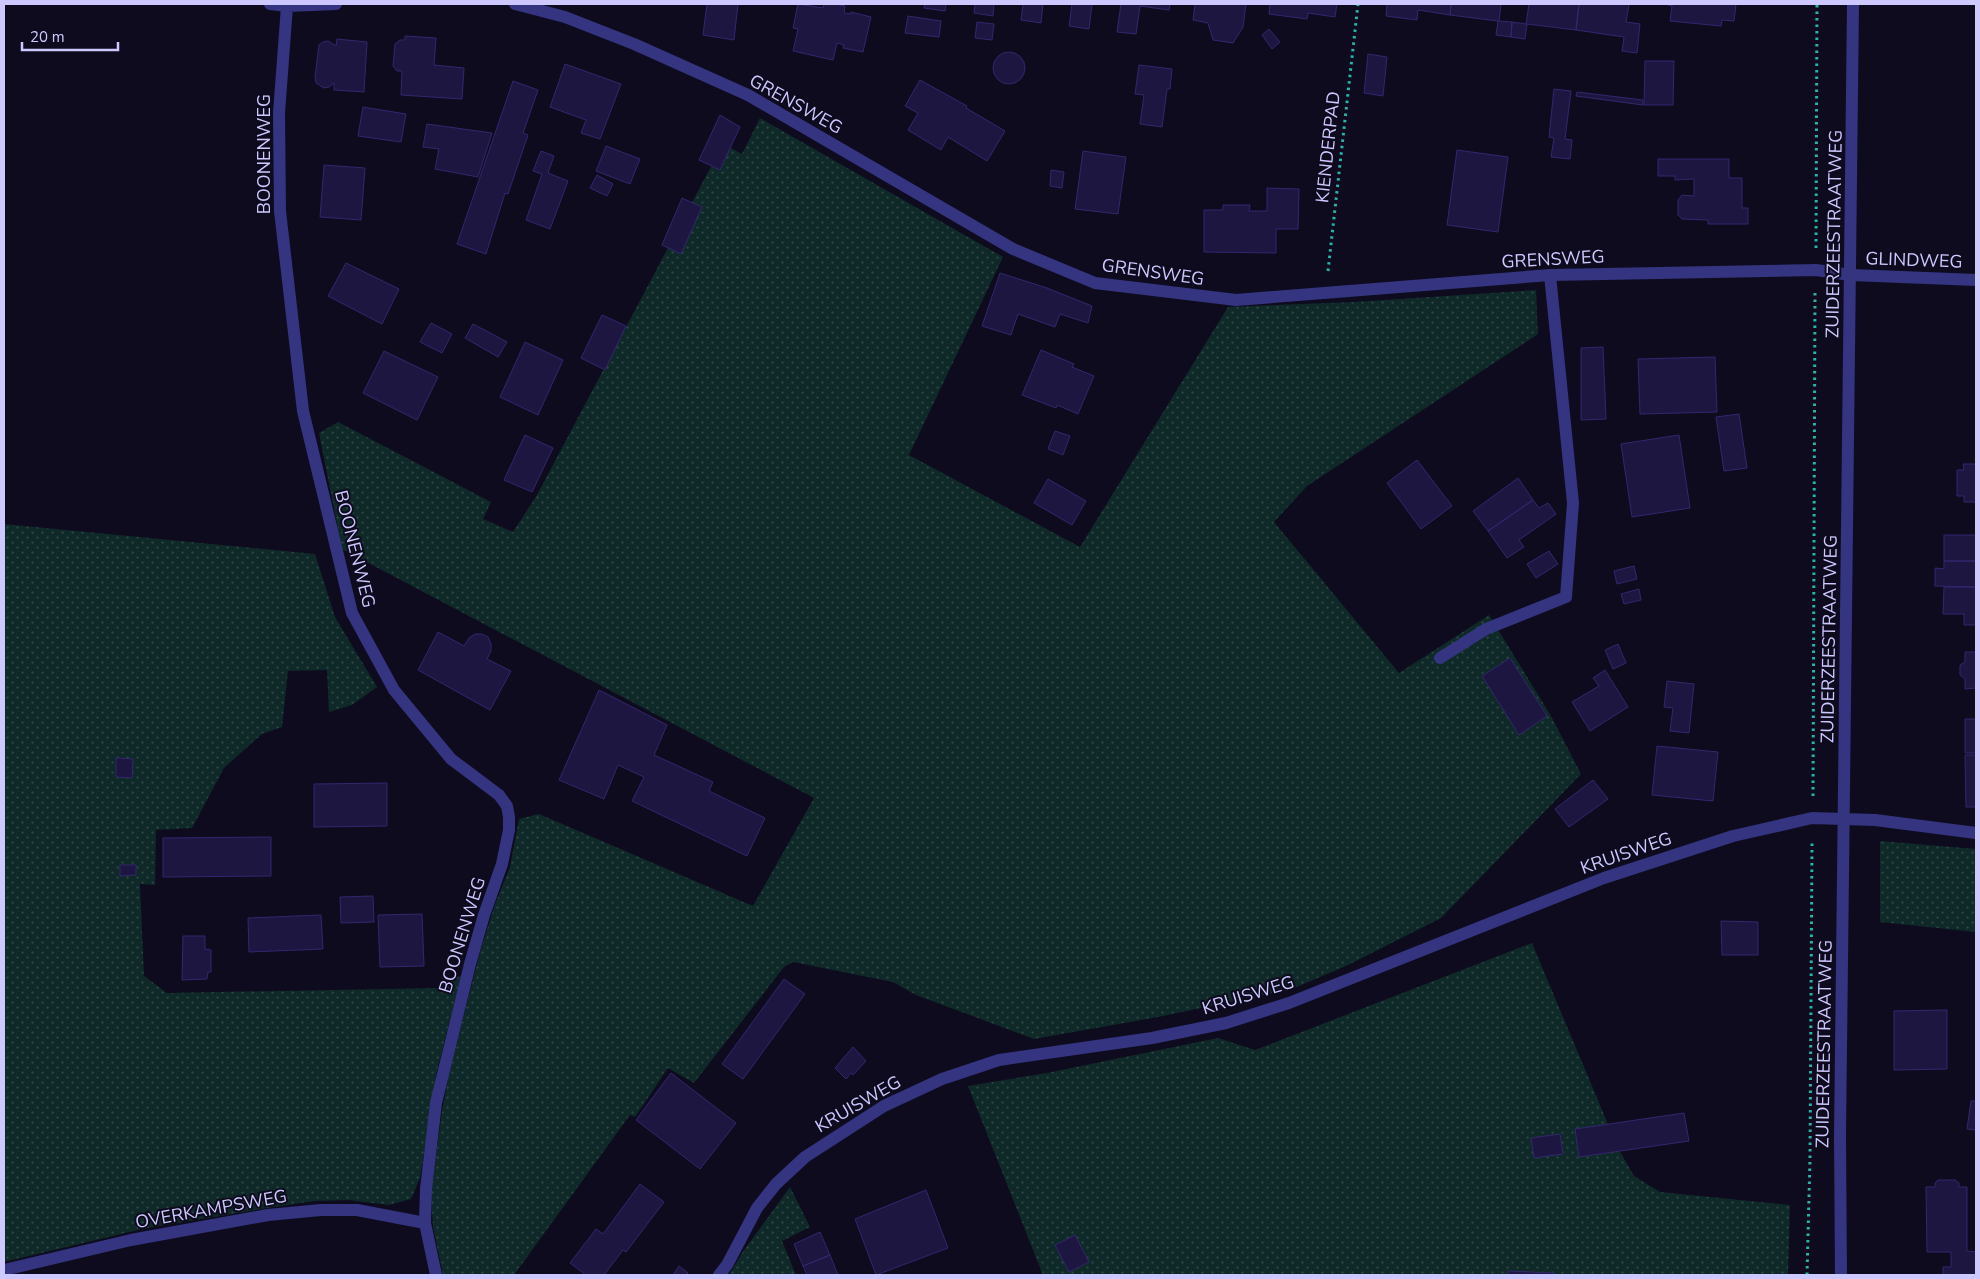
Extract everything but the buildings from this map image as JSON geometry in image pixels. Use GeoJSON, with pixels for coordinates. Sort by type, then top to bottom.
{"type":"FeatureCollection","features":[{"type":"Feature","properties":{"kind":"street"},"geometry":{"type":"LineString","coordinates":[[270,4],[287,6],[336,4]]}},
{"type":"Feature","properties":{"kind":"street","name":"GRENSWEG"},"geometry":{"type":"LineString","coordinates":[[515,4],[565,17],[634,44],[748,95],[1013,249],[1095,283],[1236,300],[1550,275],[1816,270],[1851,275]]}},
{"type":"Feature","properties":{"kind":"street","name":"ZUIDERZEESTRAATWEG"},"geometry":{"type":"LineString","coordinates":[[1841,1275],[1840,1136],[1853,4]]}},
{"type":"Feature","properties":{"kind":"street","name":"BOONENWEG"},"geometry":{"type":"LineString","coordinates":[[287,6],[279,113],[280,211],[303,411],[352,613],[394,690],[451,759],[499,795],[507,806],[509,817],[509,830],[502,864],[484,915],[470,964],[436,1104],[426,1189],[425,1223],[436,1275]]}},
{"type":"Feature","properties":{"kind":"street"},"geometry":{"type":"LineString","coordinates":[[1440,658],[1486,629],[1566,597],[1573,503],[1550,275]]}},
{"type":"Feature","properties":{"kind":"street","name":"GLINDWEG"},"geometry":{"type":"LineString","coordinates":[[1851,275],[1976,280]]}},
{"type":"Feature","properties":{"kind":"street","name":"KRUISWEG"},"geometry":{"type":"LineString","coordinates":[[719,1275],[727,1264],[757,1208],[776,1184],[805,1157],[884,1106],[942,1079],[999,1060],[1152,1038],[1226,1023],[1289,1003],[1604,878],[1733,836],[1812,818],[1874,820],[1976,833]]}},
{"type":"Feature","properties":{"kind":"street","name":"OVERKAMPSWEG"},"geometry":{"type":"LineString","coordinates":[[4,1270],[131,1240],[268,1215],[321,1210],[357,1210],[425,1223]]}},
{"type":"Feature","properties":{"kind":"path","name":"KIENDERPAD"},"geometry":{"type":"LineString","coordinates":[[1325,293],[1358,4]]}},
{"type":"Feature","properties":{"kind":"path","name":"ZUIDERZEESTRAATWEG"},"geometry":{"type":"LineString","coordinates":[[1807,1275],[1810,1150],[1817,4]]}},
{"type":"Feature","properties":{"kind":"green space"},"geometry":{"type":"Polygon","coordinates":[[[760,118],[1003,257],[909,455],[1080,547],[1228,307],[1354,302],[1536,290],[1538,334],[1307,486],[1274,522],[1399,673],[1489,615],[1551,716],[1581,774],[1441,918],[1348,965],[1292,989],[1158,1017],[1034,1039],[916,995],[893,982],[793,962],[784,967],[694,1083],[668,1068],[635,1117],[630,1115],[514,1275],[443,1275],[433,1227],[431,1194],[442,1111],[449,1074],[480,952],[495,904],[510,867],[519,819],[539,814],[753,906],[814,798],[342,549],[319,433],[338,422],[491,502],[483,519],[513,532],[537,495],[723,144],[742,154],[760,118]]]}},
{"type":"Feature","properties":{"kind":"green space"},"geometry":{"type":"Polygon","coordinates":[[[4,524],[315,554],[335,617],[377,687],[352,705],[329,712],[327,670],[288,671],[282,727],[262,734],[224,768],[192,828],[156,830],[155,885],[140,884],[144,976],[167,993],[439,988],[456,977],[461,976],[437,1071],[420,1178],[411,1199],[389,1205],[348,1200],[314,1201],[274,1207],[142,1229],[4,1262],[4,524]]]}},
{"type":"Feature","properties":{"kind":"green space"},"geometry":{"type":"Polygon","coordinates":[[[1880,841],[1976,849],[1976,932],[1880,922],[1880,841]]]}},
{"type":"Feature","properties":{"kind":"green space"},"geometry":{"type":"Polygon","coordinates":[[[1532,943],[1618,1148],[1634,1176],[1660,1192],[1790,1205],[1788,1275],[1043,1275],[968,1086],[1047,1073],[1218,1038],[1255,1050],[1532,943]]]}},
{"type":"Feature","properties":{"kind":"green space"},"geometry":{"type":"Polygon","coordinates":[[[790,1187],[810,1227],[782,1241],[796,1275],[729,1275],[742,1253],[790,1187]]]}}]}
